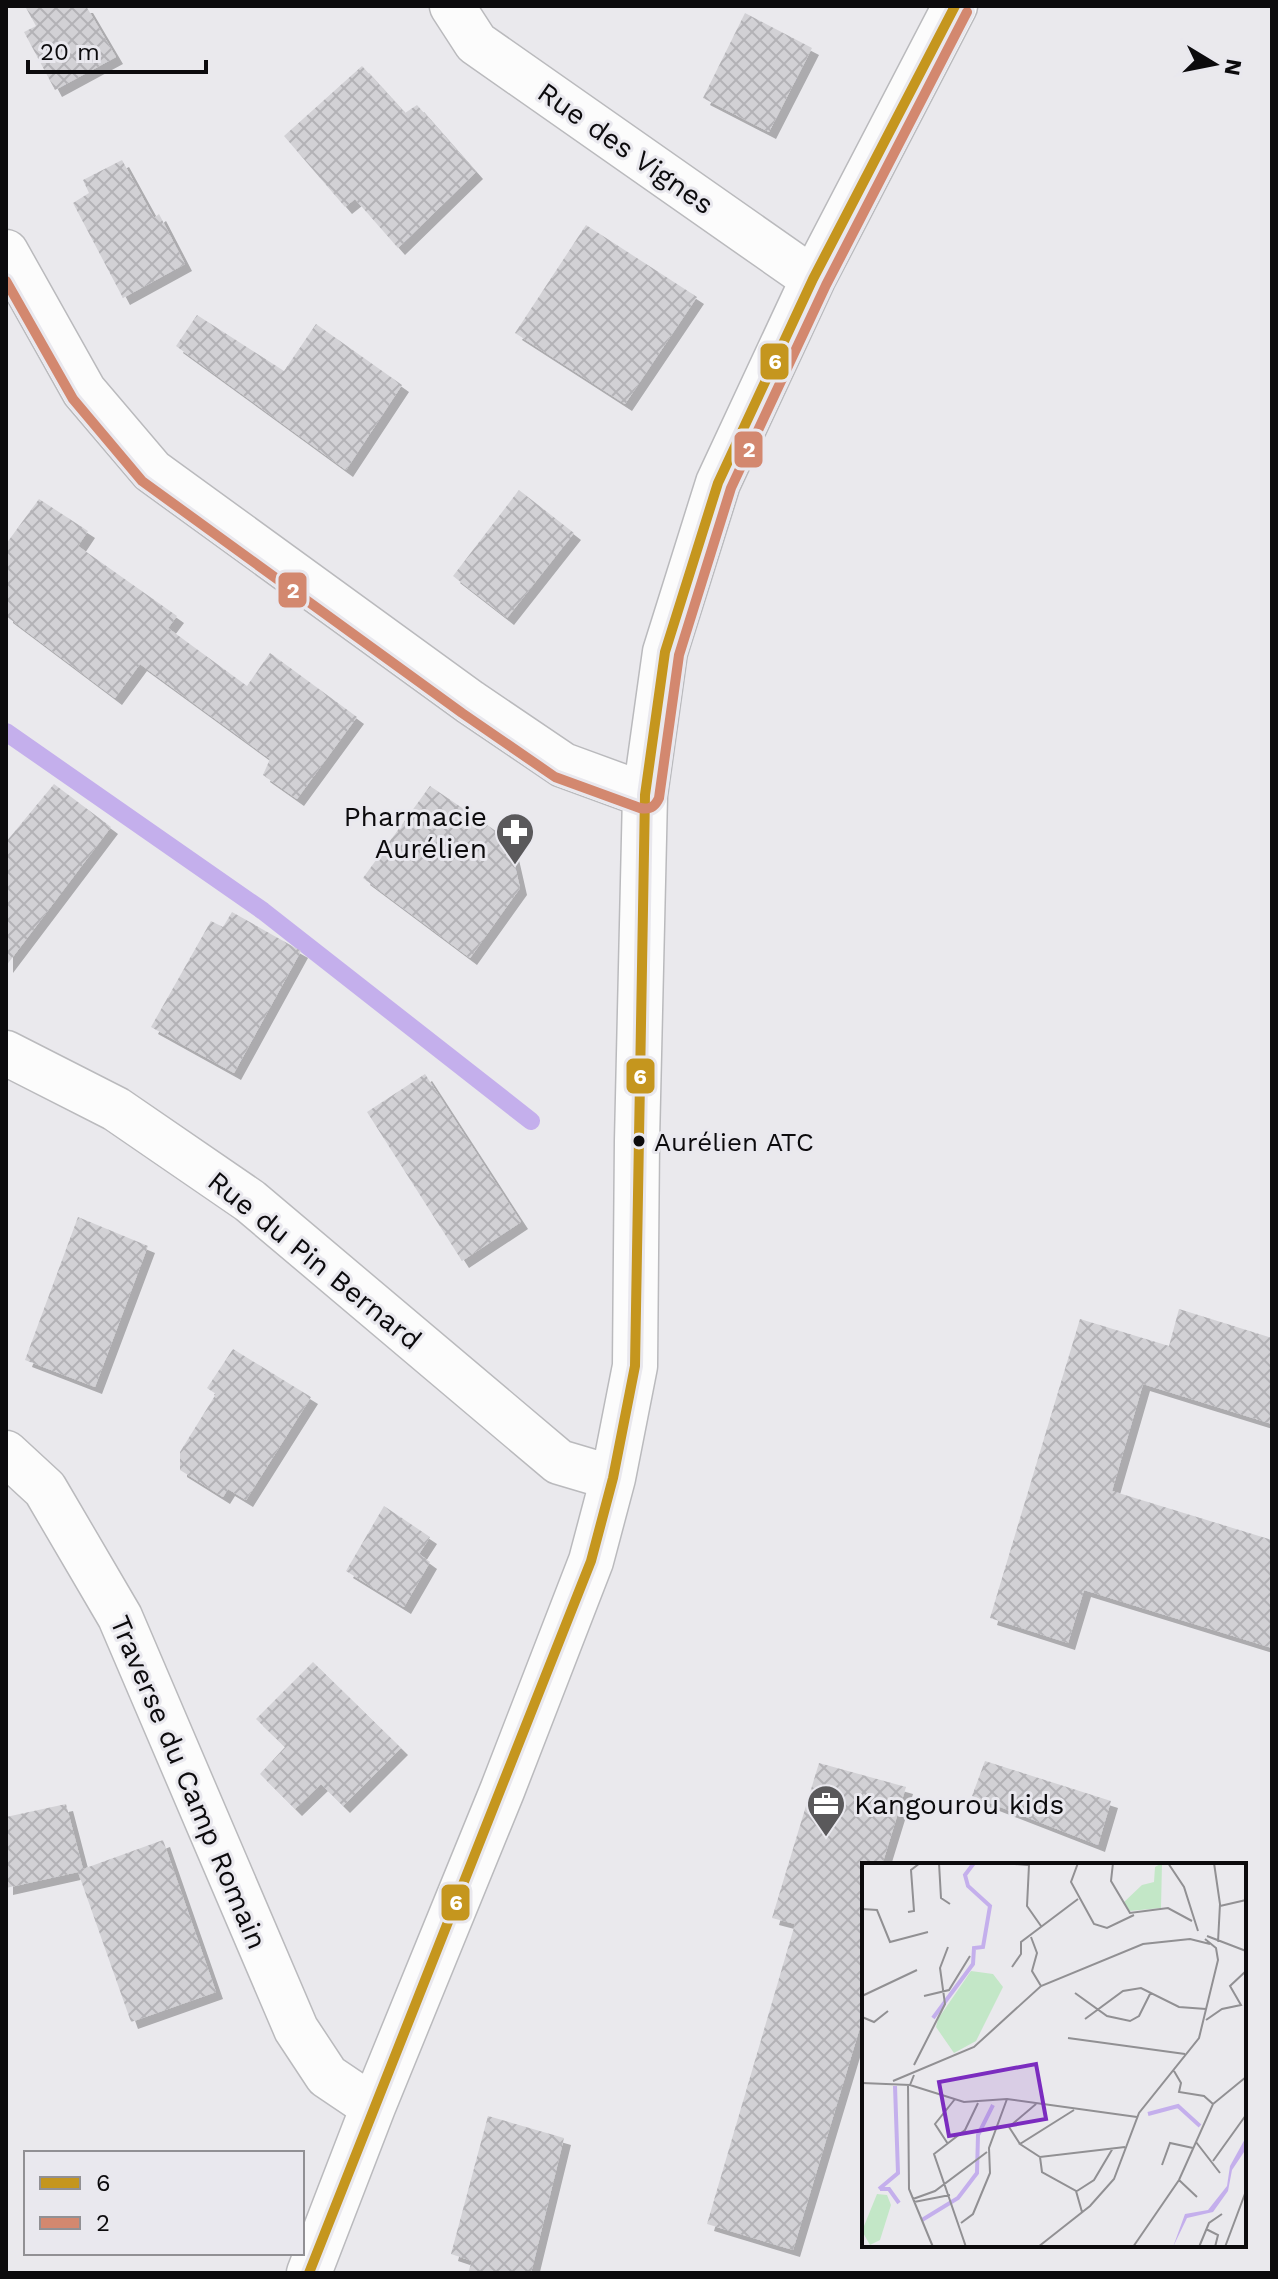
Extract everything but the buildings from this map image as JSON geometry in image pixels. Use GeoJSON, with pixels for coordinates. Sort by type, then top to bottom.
{"type":"FeatureCollection","features":[{"type":"Feature","properties":{"kind":"street","name":"Rue des Vignes"},"geometry":{"type":"LineString","coordinates":[[452,6],[476,43],[813,279]]}},
{"type":"Feature","properties":{"kind":"street"},"geometry":{"type":"LineString","coordinates":[[309,2273],[591,1561],[613,1478],[635,1366],[645,795],[665,652],[718,483],[813,279],[955,6]]}},
{"type":"Feature","properties":{"kind":"street"},"geometry":{"type":"LineString","coordinates":[[6,252],[84,391],[152,471],[470,702],[563,765],[645,795]]}},
{"type":"Feature","properties":{"kind":"street","name":"Rue du Pin Bernard"},"geometry":{"type":"LineString","coordinates":[[6,1053],[116,1109],[250,1201],[559,1462],[613,1478]]}},
{"type":"Feature","properties":{"kind":"street","name":"Traverse du Camp Romain"},"geometry":{"type":"LineString","coordinates":[[6,1453],[45,1489],[120,1617],[296,2029],[327,2076],[373,2107]]}},
{"type":"Feature","properties":{"kind":"waterway"},"geometry":{"type":"LineString","coordinates":[[6,732],[263,911],[531,1121]]}},
{"type":"Feature","properties":{"kind":"transit line","name":"6"},"geometry":{"type":"LineString","coordinates":[[309,2273],[591,1561],[613,1478],[635,1366],[645,795],[665,652],[718,483],[813,279],[955,6]]}},
{"type":"Feature","properties":{"kind":"transit line","name":"2"},"geometry":{"type":"LineString","coordinates":[[6,281],[73,399],[142,481],[555,777],[640,808],[649,808],[659,798],[679,655],[731,488],[826,285],[967,12]]}},
{"type":"Feature","properties":{"kind":"place","name":"Pharmacie Aurélien"},"geometry":{"type":"Point","coordinates":[515,866]}},
{"type":"Feature","properties":{"kind":"place","name":"Aurélien ATC"},"geometry":{"type":"Point","coordinates":[639,1141]}},
{"type":"Feature","properties":{"kind":"place","name":"Kangourou kids"},"geometry":{"type":"Point","coordinates":[826,1838]}}]}
